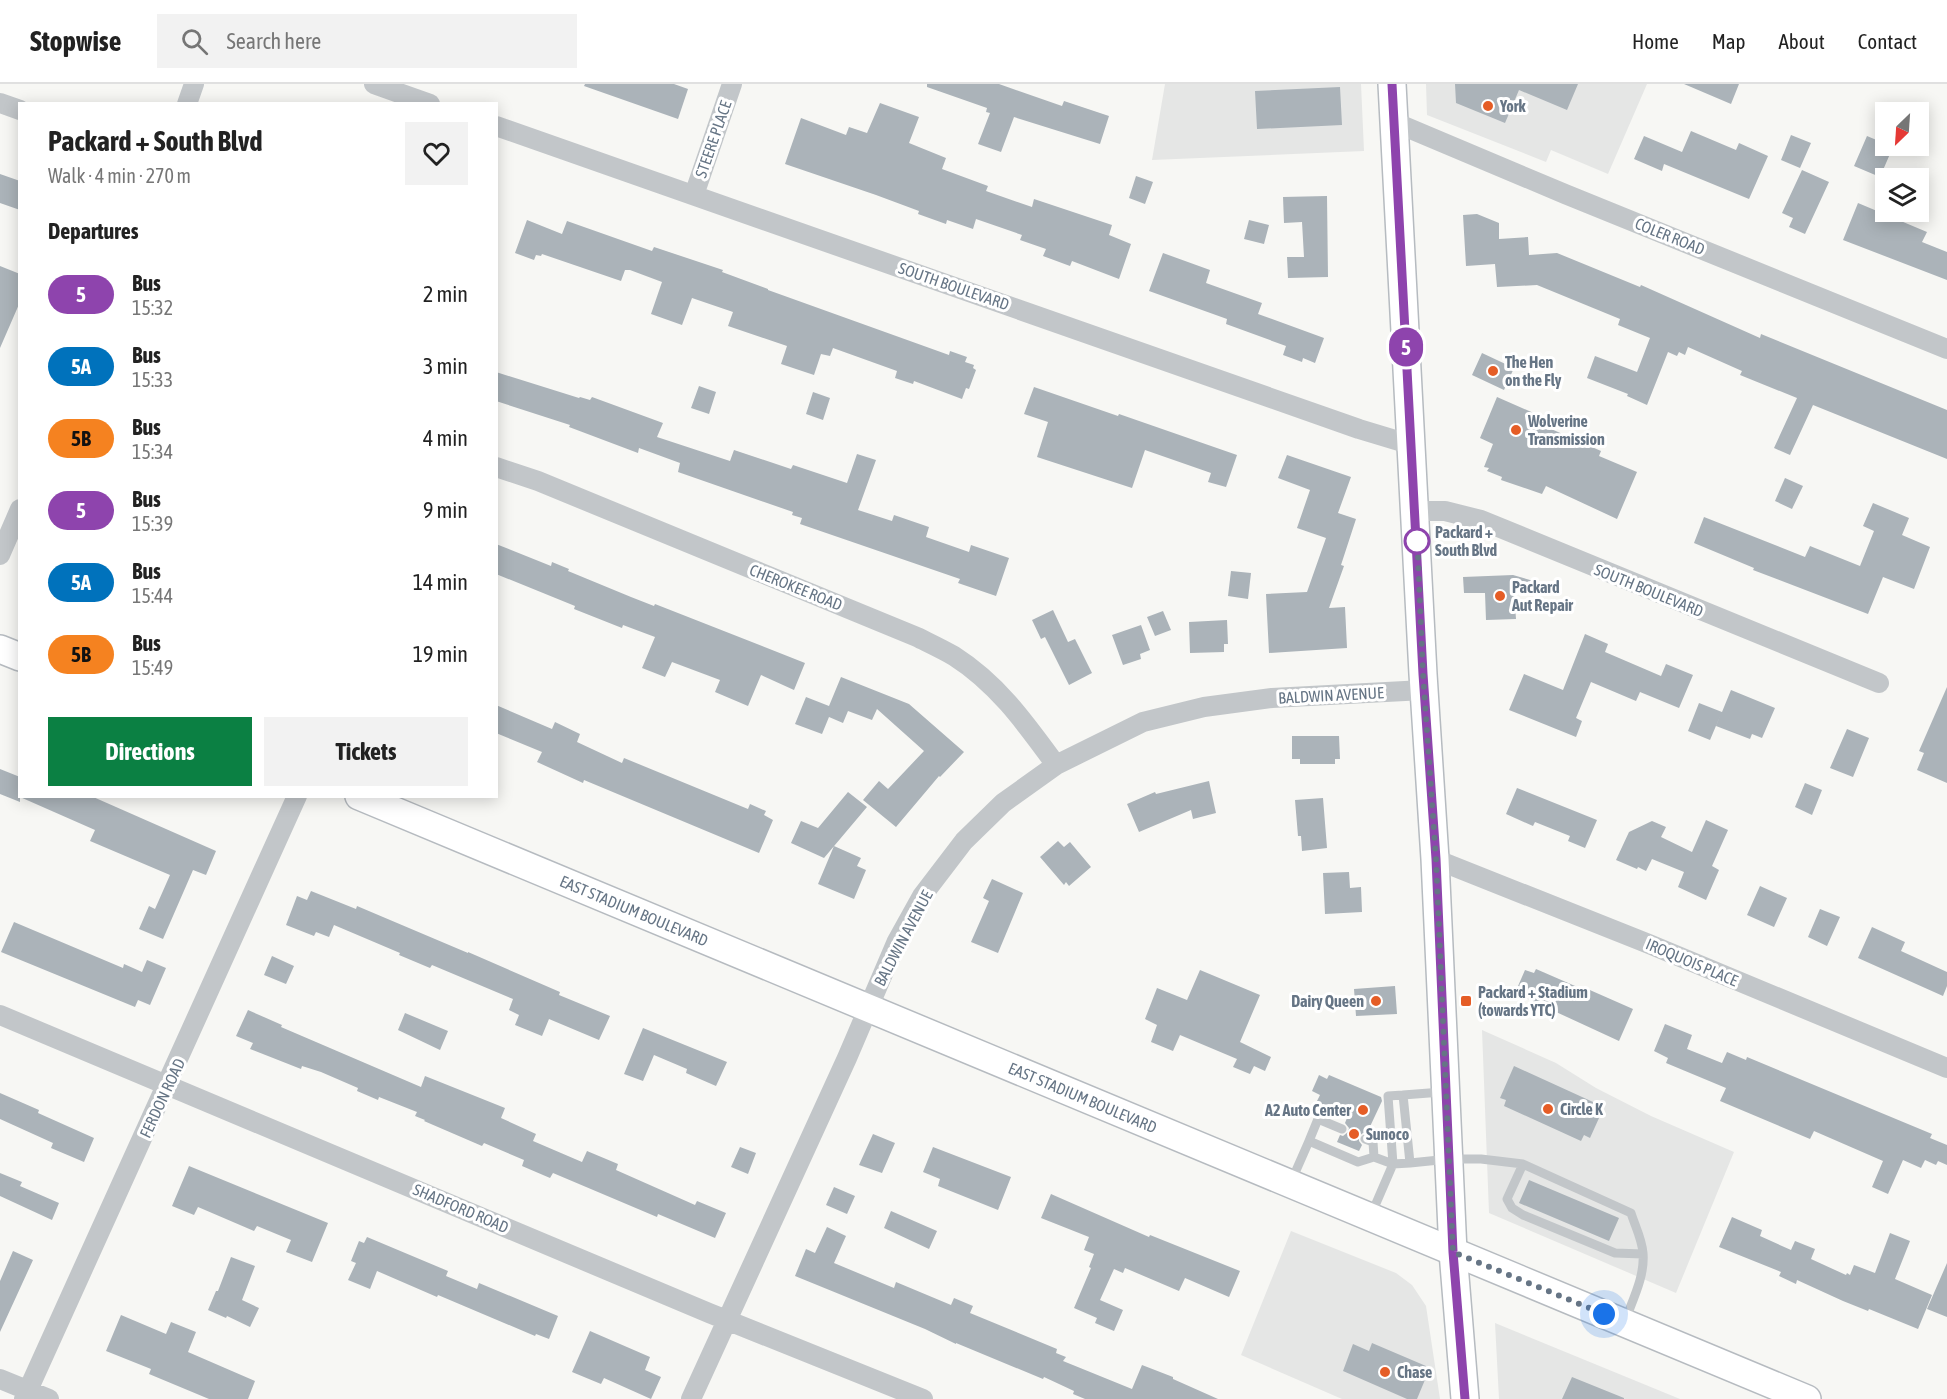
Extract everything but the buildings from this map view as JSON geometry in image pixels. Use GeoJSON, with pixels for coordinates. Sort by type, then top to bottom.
{"type":"FeatureCollection","features":[{"type":"Feature","properties":{"kind":"main road"},"geometry":{"type":"LineString","coordinates":[[1392,84],[1436,859],[1453,1252],[1465,1399]]}},
{"type":"Feature","properties":{"kind":"main road"},"geometry":{"type":"LineString","coordinates":[[0,649],[18,656]]}},
{"type":"Feature","properties":{"kind":"main road","name":"EAST STADIUM BOULEVARD"},"geometry":{"type":"LineString","coordinates":[[364,798],[1807,1399]]}},
{"type":"Feature","properties":{"kind":"street"},"geometry":{"type":"LineString","coordinates":[[188,102],[194,84]]}},
{"type":"Feature","properties":{"kind":"street","name":"STEERE PLACE"},"geometry":{"type":"LineString","coordinates":[[694,195],[732,84]]}},
{"type":"Feature","properties":{"kind":"street"},"geometry":{"type":"LineString","coordinates":[[386,86],[425,102]]}},
{"type":"Feature","properties":{"kind":"street"},"geometry":{"type":"LineString","coordinates":[[0,103],[18,109]]}},
{"type":"Feature","properties":{"kind":"street","name":"COLER ROAD"},"geometry":{"type":"LineString","coordinates":[[1394,122],[1947,349]]}},
{"type":"Feature","properties":{"kind":"street","name":"SOUTH BOULEVARD"},"geometry":{"type":"LineString","coordinates":[[498,127],[1348,425],[1412,445]]}},
{"type":"Feature","properties":{"kind":"street","name":"CHEROKEE ROAD"},"geometry":{"type":"LineString","coordinates":[[498,468],[549,486],[917,637],[954,656],[990,684],[1017,712],[1056,765]]}},
{"type":"Feature","properties":{"kind":"street","name":"SOUTH BOULEVARD"},"geometry":{"type":"LineString","coordinates":[[1416,512],[1445,512],[1481,520],[1879,683]]}},
{"type":"Feature","properties":{"kind":"street"},"geometry":{"type":"LineString","coordinates":[[0,555],[18,514]]}},
{"type":"Feature","properties":{"kind":"street","name":"BALDWIN AVENUE"},"geometry":{"type":"LineString","coordinates":[[691,1399],[897,941],[922,896],[964,841],[1003,803],[1056,765],[1143,722],[1204,707],[1272,698],[1425,690]]}},
{"type":"Feature","properties":{"kind":"street","name":"FERDON ROAD"},"geometry":{"type":"LineString","coordinates":[[26,1395],[296,798]]}},
{"type":"Feature","properties":{"kind":"street","name":"IROQUOIS PLACE"},"geometry":{"type":"LineString","coordinates":[[1436,859],[1947,1068]]}},
{"type":"Feature","properties":{"kind":"street","name":"SHADFORD ROAD"},"geometry":{"type":"LineString","coordinates":[[0,1015],[726,1319],[923,1399]]}},
{"type":"Feature","properties":{"kind":"street"},"geometry":{"type":"LineString","coordinates":[[0,1379],[26,1395],[49,1399]]}},
{"type":"Feature","properties":{"kind":"lane"},"geometry":{"type":"LineString","coordinates":[[1370,1217],[1393,1164],[1388,1096],[1446,1092]]}},
{"type":"Feature","properties":{"kind":"lane"},"geometry":{"type":"LineString","coordinates":[[1403,1095],[1410,1163]]}},
{"type":"Feature","properties":{"kind":"lane"},"geometry":{"type":"LineString","coordinates":[[1291,1184],[1318,1119],[1342,1129]]}},
{"type":"Feature","properties":{"kind":"lane"},"geometry":{"type":"LineString","coordinates":[[1365,1138],[1373,1142],[1374,1157]]}},
{"type":"Feature","properties":{"kind":"lane"},"geometry":{"type":"LineString","coordinates":[[1309,1141],[1358,1162],[1374,1157],[1393,1164],[1449,1159],[1481,1159],[1523,1164],[1631,1213],[1641,1240],[1643,1254],[1640,1283],[1624,1323]]}},
{"type":"Feature","properties":{"kind":"lane"},"geometry":{"type":"LineString","coordinates":[[1523,1164],[1507,1199],[1512,1208],[1523,1215],[1616,1253],[1643,1254]]}},
{"type":"Feature","properties":{"kind":"shaded area"},"geometry":{"type":"Polygon","coordinates":[[[1165,84],[1361,84],[1364,151],[1152,160],[1165,84]]]}},
{"type":"Feature","properties":{"kind":"shaded area"},"geometry":{"type":"Polygon","coordinates":[[[1426,84],[1647,84],[1608,174],[1551,150],[1546,162],[1427,115],[1426,84]]]}},
{"type":"Feature","properties":{"kind":"shaded area","name":"Circle K"},"geometry":{"type":"Polygon","coordinates":[[[1482,1030],[1556,1063],[1596,1088],[1651,1116],[1734,1152],[1676,1293],[1489,1213],[1482,1030]]]}},
{"type":"Feature","properties":{"kind":"shaded area"},"geometry":{"type":"Polygon","coordinates":[[[1291,1231],[1396,1273],[1412,1285],[1426,1306],[1440,1399],[1342,1399],[1241,1355],[1291,1231]]]}},
{"type":"Feature","properties":{"kind":"shaded area"},"geometry":{"type":"Polygon","coordinates":[[[1495,1323],[1680,1399],[1499,1399],[1495,1323]]]}},
{"type":"Feature","properties":{"kind":"bus line","name":"5"},"geometry":{"type":"LineString","coordinates":[[1392,84],[1423,674],[1436,859],[1453,1252],[1465,1399]]}},
{"type":"Feature","properties":{"kind":"place","name":"York"},"geometry":{"type":"Point","coordinates":[1488,106]}},
{"type":"Feature","properties":{"kind":"place","name":"The Hen on the Fly"},"geometry":{"type":"Point","coordinates":[1493,371]}},
{"type":"Feature","properties":{"kind":"place","name":"Wolverine Transmission"},"geometry":{"type":"Point","coordinates":[1516,430]}},
{"type":"Feature","properties":{"kind":"place","name":"Packard + South Blvd"},"geometry":{"type":"Point","coordinates":[1417,541]}},
{"type":"Feature","properties":{"kind":"place","name":"Packard Aut Repair"},"geometry":{"type":"Point","coordinates":[1500,596]}},
{"type":"Feature","properties":{"kind":"place","name":"Dairy Queen"},"geometry":{"type":"Point","coordinates":[1376,1001]}},
{"type":"Feature","properties":{"kind":"place","name":"Packard + Stadium (towards YTC)"},"geometry":{"type":"Point","coordinates":[1466,1001]}},
{"type":"Feature","properties":{"kind":"place","name":"Circle K"},"geometry":{"type":"Point","coordinates":[1548,1109]}},
{"type":"Feature","properties":{"kind":"place","name":"A2 Auto Center"},"geometry":{"type":"Point","coordinates":[1363,1110]}},
{"type":"Feature","properties":{"kind":"place","name":"Sunoco"},"geometry":{"type":"Point","coordinates":[1354,1134]}},
{"type":"Feature","properties":{"kind":"place","name":"Chase"},"geometry":{"type":"Point","coordinates":[1385,1372]}},
{"type":"Feature","properties":{"kind":"route"},"geometry":{"type":"LineString","coordinates":[[1417,541],[1417,533],[1423,674],[1436,859],[1453,1252],[1604,1314]]}}]}
